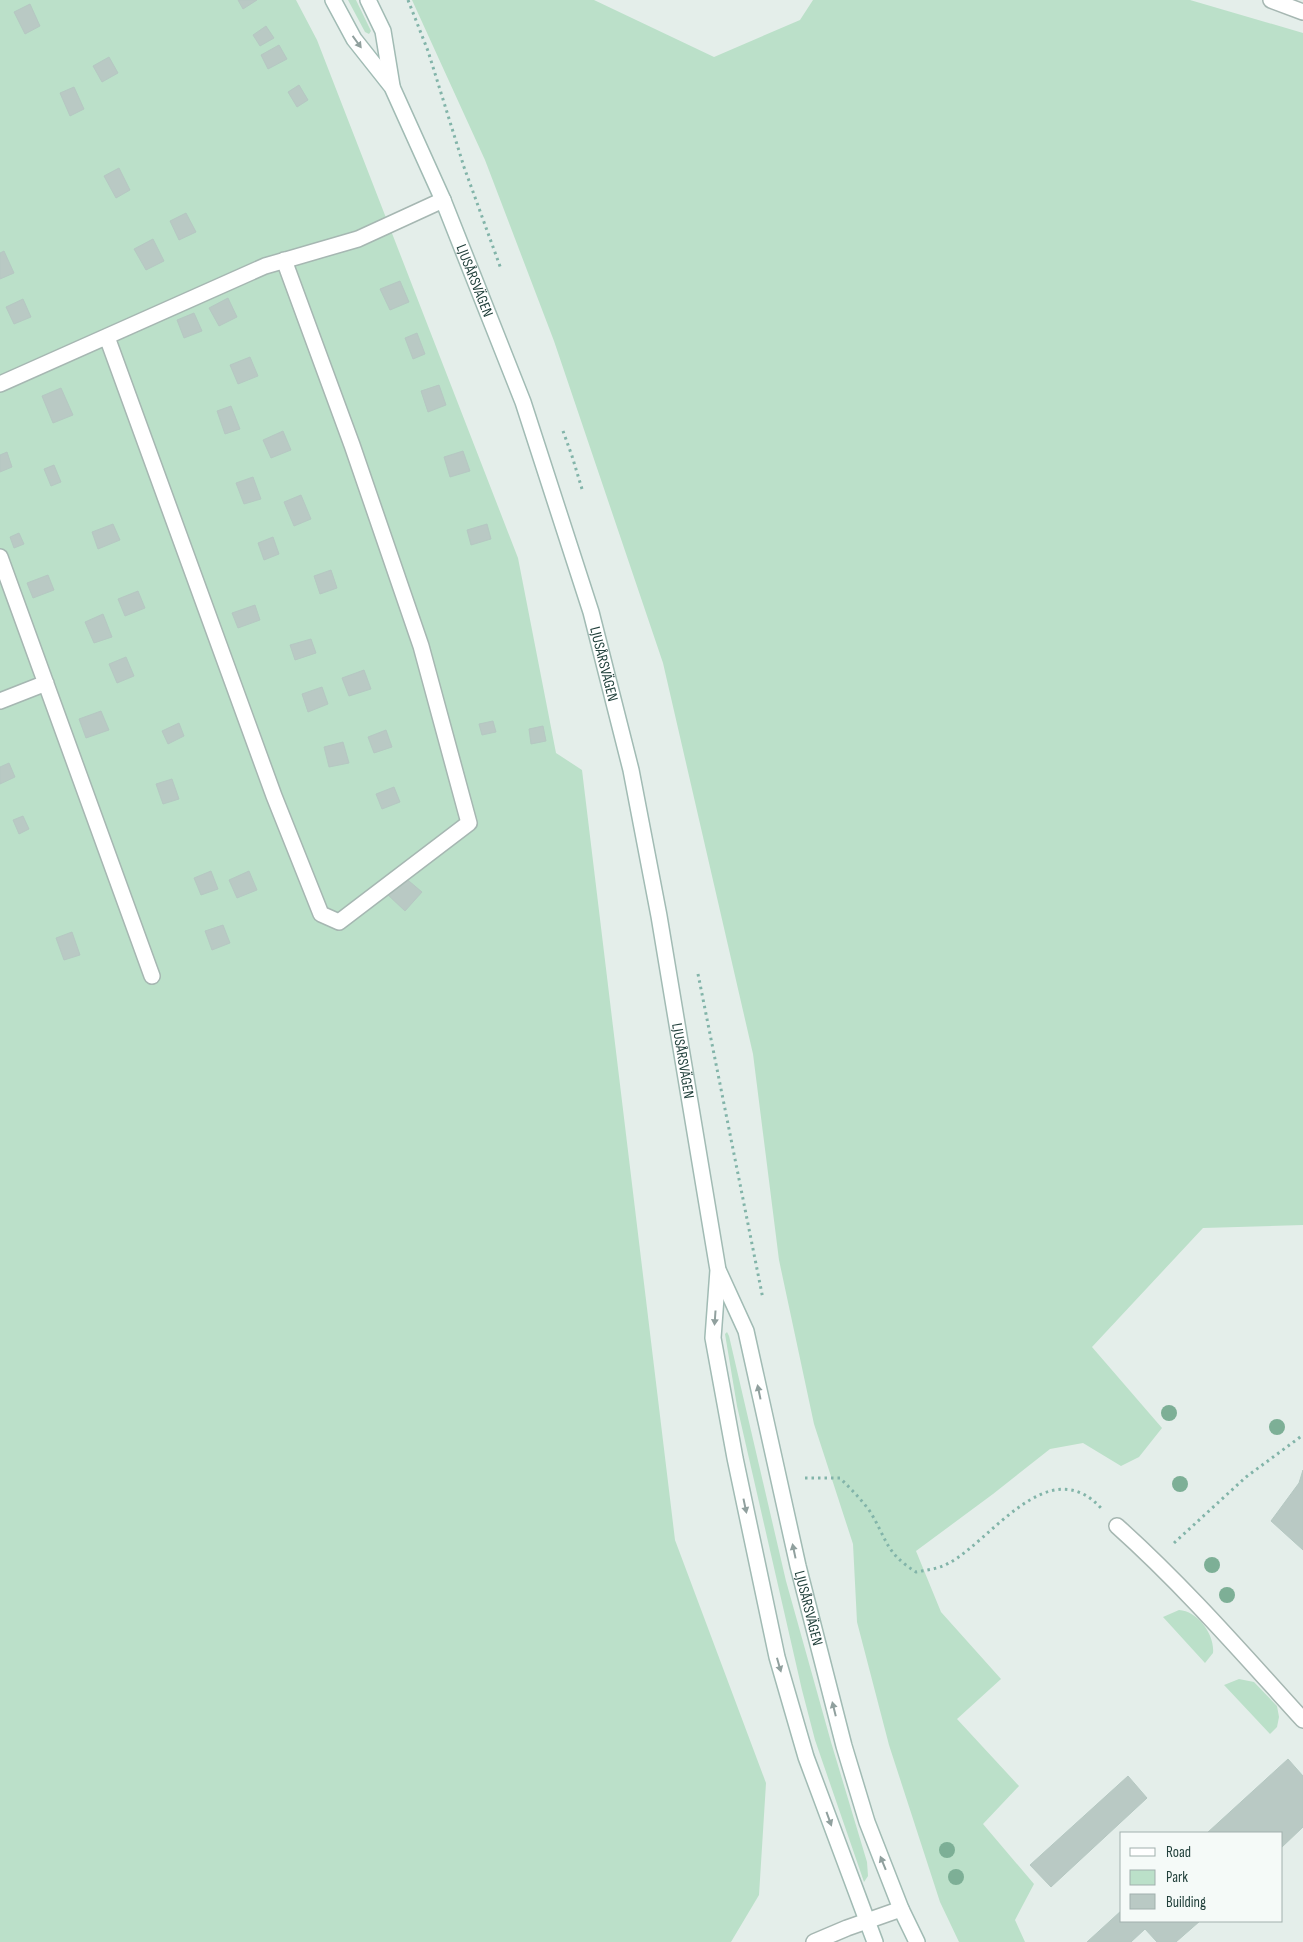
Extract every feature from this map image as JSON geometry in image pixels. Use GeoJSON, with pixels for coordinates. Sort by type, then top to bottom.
{"type":"FeatureCollection","features":[{"type":"Feature","properties":{"kind":"main road","name":"LJUSÅRSVÄGEN"},"geometry":{"type":"LineString","coordinates":[[333,0],[354,39],[392,87],[443,200],[523,402],[591,612],[631,770],[659,916],[718,1270],[714,1338],[735,1458],[777,1657],[806,1757],[875,1942]]}},
{"type":"Feature","properties":{"kind":"main road","name":"LJUSÅRSVÄGEN"},"geometry":{"type":"LineString","coordinates":[[368,0],[383,31],[392,87]]}},
{"type":"Feature","properties":{"kind":"main road"},"geometry":{"type":"LineString","coordinates":[[1272,0],[1299,7]]}},
{"type":"Feature","properties":{"kind":"main road"},"geometry":{"type":"LineString","coordinates":[[0,384],[265,266],[358,239],[443,200]]}},
{"type":"Feature","properties":{"kind":"main road"},"geometry":{"type":"LineString","coordinates":[[107,337],[274,796],[321,914],[339,922],[469,822],[421,646],[352,445],[284,260]]}},
{"type":"Feature","properties":{"kind":"main road"},"geometry":{"type":"LineString","coordinates":[[0,557],[152,976]]}},
{"type":"Feature","properties":{"kind":"main road"},"geometry":{"type":"LineString","coordinates":[[0,701],[46,683]]}},
{"type":"Feature","properties":{"kind":"main road","name":"LJUSÅRSVÄGEN"},"geometry":{"type":"LineString","coordinates":[[718,1270],[746,1331],[798,1566],[844,1746],[867,1822],[917,1942]]}},
{"type":"Feature","properties":{"kind":"main road"},"geometry":{"type":"LineString","coordinates":[[1117,1526],[1155,1561],[1303,1720]]}},
{"type":"Feature","properties":{"kind":"main road"},"geometry":{"type":"LineString","coordinates":[[814,1942],[866,1920],[902,1908]]}},
{"type":"Feature","properties":{"kind":"path"},"geometry":{"type":"LineString","coordinates":[[1155,1561],[1246,1477],[1303,1435]]}},
{"type":"Feature","properties":{"kind":"path"},"geometry":{"type":"LineString","coordinates":[[799,1478],[840,1478],[868,1510],[888,1548],[900,1562],[916,1572],[935,1569],[950,1562],[1018,1508],[1034,1497],[1050,1491],[1064,1489],[1083,1495],[1097,1505],[1117,1526]]}},
{"type":"Feature","properties":{"kind":"green space"},"geometry":{"type":"Polygon","coordinates":[[[0,0],[296,0],[317,40],[518,558],[556,753],[582,770],[675,1540],[766,1783],[759,1895],[731,1942],[0,1942],[0,0]]]}},
{"type":"Feature","properties":{"kind":"green space"},"geometry":{"type":"Polygon","coordinates":[[[348,0],[356,0],[371,31],[369,34],[365,32],[348,0]]]}},
{"type":"Feature","properties":{"kind":"green space"},"geometry":{"type":"Polygon","coordinates":[[[412,0],[594,0],[714,57],[800,20],[813,0],[1190,0],[1303,33],[1303,1225],[1203,1228],[1092,1347],[1162,1428],[1139,1457],[1121,1466],[1083,1443],[1050,1449],[916,1551],[941,1612],[1001,1679],[957,1719],[1019,1786],[983,1824],[1034,1884],[1015,1920],[1025,1942],[959,1942],[940,1902],[889,1745],[857,1622],[853,1544],[814,1424],[779,1260],[753,1054],[663,663],[554,341],[485,160],[412,0]]]}},
{"type":"Feature","properties":{"kind":"green space"},"geometry":{"type":"Polygon","coordinates":[[[727,1332],[786,1581],[867,1862],[868,1876],[864,1882],[815,1740],[802,1690],[737,1406],[725,1334],[727,1332]]]}},
{"type":"Feature","properties":{"kind":"green space"},"geometry":{"type":"Polygon","coordinates":[[[1179,1610],[1186,1611],[1199,1619],[1208,1632],[1213,1646],[1213,1653],[1205,1663],[1163,1617],[1179,1610]]]}},
{"type":"Feature","properties":{"kind":"green space"},"geometry":{"type":"Polygon","coordinates":[[[1239,1679],[1254,1682],[1277,1706],[1279,1717],[1277,1727],[1270,1734],[1224,1685],[1239,1679]]]}},
{"type":"Feature","properties":{"kind":"building"},"geometry":{"type":"Polygon","coordinates":[[[238,0],[257,0],[243,9],[238,0]]]}},
{"type":"Feature","properties":{"kind":"building"},"geometry":{"type":"Polygon","coordinates":[[[30,4],[40,26],[25,34],[14,12],[30,4]]]}},
{"type":"Feature","properties":{"kind":"building"},"geometry":{"type":"Polygon","coordinates":[[[266,26],[274,38],[260,46],[253,35],[266,26]]]}},
{"type":"Feature","properties":{"kind":"building"},"geometry":{"type":"Polygon","coordinates":[[[279,45],[287,59],[268,69],[261,55],[279,45]]]}},
{"type":"Feature","properties":{"kind":"building"},"geometry":{"type":"Polygon","coordinates":[[[109,57],[118,73],[102,82],[93,66],[109,57]]]}},
{"type":"Feature","properties":{"kind":"building"},"geometry":{"type":"Polygon","coordinates":[[[299,85],[308,100],[297,107],[288,92],[299,85]]]}},
{"type":"Feature","properties":{"kind":"building"},"geometry":{"type":"Polygon","coordinates":[[[74,87],[84,109],[70,116],[60,93],[74,87]]]}},
{"type":"Feature","properties":{"kind":"building"},"geometry":{"type":"Polygon","coordinates":[[[119,168],[130,190],[116,198],[104,176],[119,168]]]}},
{"type":"Feature","properties":{"kind":"building"},"geometry":{"type":"Polygon","coordinates":[[[186,213],[196,232],[179,240],[170,221],[186,213]]]}},
{"type":"Feature","properties":{"kind":"building"},"geometry":{"type":"Polygon","coordinates":[[[153,239],[164,261],[146,270],[134,249],[153,239]]]}},
{"type":"Feature","properties":{"kind":"building"},"geometry":{"type":"Polygon","coordinates":[[[4,251],[14,273],[0,279],[0,253],[4,251]]]}},
{"type":"Feature","properties":{"kind":"building"},"geometry":{"type":"Polygon","coordinates":[[[400,281],[409,302],[390,310],[380,289],[400,281]]]}},
{"type":"Feature","properties":{"kind":"building"},"geometry":{"type":"Polygon","coordinates":[[[228,298],[237,317],[219,326],[209,308],[228,298]]]}},
{"type":"Feature","properties":{"kind":"building"},"geometry":{"type":"Polygon","coordinates":[[[23,299],[31,317],[14,324],[6,307],[23,299]]]}},
{"type":"Feature","properties":{"kind":"building"},"geometry":{"type":"Polygon","coordinates":[[[194,313],[202,331],[184,338],[177,320],[194,313]]]}},
{"type":"Feature","properties":{"kind":"building"},"geometry":{"type":"Polygon","coordinates":[[[417,333],[425,354],[413,359],[405,338],[417,333]]]}},
{"type":"Feature","properties":{"kind":"building"},"geometry":{"type":"Polygon","coordinates":[[[250,357],[258,376],[238,384],[230,365],[250,357]]]}},
{"type":"Feature","properties":{"kind":"building"},"geometry":{"type":"Polygon","coordinates":[[[439,385],[446,405],[428,412],[421,391],[439,385]]]}},
{"type":"Feature","properties":{"kind":"building"},"geometry":{"type":"Polygon","coordinates":[[[61,388],[73,415],[53,423],[42,396],[61,388]]]}},
{"type":"Feature","properties":{"kind":"building"},"geometry":{"type":"Polygon","coordinates":[[[231,406],[240,429],[225,434],[217,411],[231,406]]]}},
{"type":"Feature","properties":{"kind":"building"},"geometry":{"type":"Polygon","coordinates":[[[283,431],[291,450],[271,458],[263,440],[283,431]]]}},
{"type":"Feature","properties":{"kind":"building"},"geometry":{"type":"Polygon","coordinates":[[[463,451],[470,471],[450,477],[444,457],[463,451]]]}},
{"type":"Feature","properties":{"kind":"building"},"geometry":{"type":"Polygon","coordinates":[[[7,452],[12,467],[0,472],[0,455],[7,452]]]}},
{"type":"Feature","properties":{"kind":"building"},"geometry":{"type":"Polygon","coordinates":[[[54,465],[61,482],[51,486],[44,469],[54,465]]]}},
{"type":"Feature","properties":{"kind":"building"},"geometry":{"type":"Polygon","coordinates":[[[253,477],[261,499],[244,504],[236,483],[253,477]]]}},
{"type":"Feature","properties":{"kind":"building"},"geometry":{"type":"Polygon","coordinates":[[[301,495],[311,519],[294,526],[284,502],[301,495]]]}},
{"type":"Feature","properties":{"kind":"building"},"geometry":{"type":"Polygon","coordinates":[[[113,524],[120,540],[98,549],[92,532],[113,524]]]}},
{"type":"Feature","properties":{"kind":"building"},"geometry":{"type":"Polygon","coordinates":[[[487,524],[491,539],[471,545],[467,530],[487,524]]]}},
{"type":"Feature","properties":{"kind":"building"},"geometry":{"type":"Polygon","coordinates":[[[19,533],[24,544],[14,548],[10,537],[19,533]]]}},
{"type":"Feature","properties":{"kind":"building"},"geometry":{"type":"Polygon","coordinates":[[[273,537],[279,554],[264,560],[258,543],[273,537]]]}},
{"type":"Feature","properties":{"kind":"building"},"geometry":{"type":"Polygon","coordinates":[[[331,570],[337,588],[320,594],[314,576],[331,570]]]}},
{"type":"Feature","properties":{"kind":"building"},"geometry":{"type":"Polygon","coordinates":[[[48,575],[54,590],[33,598],[27,583],[48,575]]]}},
{"type":"Feature","properties":{"kind":"building"},"geometry":{"type":"Polygon","coordinates":[[[138,591],[145,608],[125,616],[118,599],[138,591]]]}},
{"type":"Feature","properties":{"kind":"building"},"geometry":{"type":"Polygon","coordinates":[[[255,605],[260,620],[238,628],[232,613],[255,605]]]}},
{"type":"Feature","properties":{"kind":"building"},"geometry":{"type":"Polygon","coordinates":[[[103,614],[112,637],[94,643],[85,622],[103,614]]]}},
{"type":"Feature","properties":{"kind":"building"},"geometry":{"type":"Polygon","coordinates":[[[311,639],[316,653],[295,660],[290,645],[311,639]]]}},
{"type":"Feature","properties":{"kind":"building"},"geometry":{"type":"Polygon","coordinates":[[[126,657],[134,676],[117,683],[109,664],[126,657]]]}},
{"type":"Feature","properties":{"kind":"building"},"geometry":{"type":"Polygon","coordinates":[[[364,670],[371,689],[349,696],[342,678],[364,670]]]}},
{"type":"Feature","properties":{"kind":"building"},"geometry":{"type":"Polygon","coordinates":[[[322,687],[328,704],[308,712],[302,694],[322,687]]]}},
{"type":"Feature","properties":{"kind":"building"},"geometry":{"type":"Polygon","coordinates":[[[101,711],[109,730],[86,738],[79,719],[101,711]]]}},
{"type":"Feature","properties":{"kind":"building"},"geometry":{"type":"Polygon","coordinates":[[[493,721],[496,732],[482,735],[479,724],[493,721]]]}},
{"type":"Feature","properties":{"kind":"building"},"geometry":{"type":"Polygon","coordinates":[[[179,723],[184,736],[168,744],[162,731],[179,723]]]}},
{"type":"Feature","properties":{"kind":"building"},"geometry":{"type":"Polygon","coordinates":[[[543,726],[546,741],[531,744],[529,729],[543,726]]]}},
{"type":"Feature","properties":{"kind":"building"},"geometry":{"type":"Polygon","coordinates":[[[386,730],[392,747],[374,753],[368,737],[386,730]]]}},
{"type":"Feature","properties":{"kind":"building"},"geometry":{"type":"Polygon","coordinates":[[[343,742],[349,763],[329,767],[324,747],[343,742]]]}},
{"type":"Feature","properties":{"kind":"building"},"geometry":{"type":"Polygon","coordinates":[[[9,763],[15,777],[0,784],[0,767],[9,763]]]}},
{"type":"Feature","properties":{"kind":"building"},"geometry":{"type":"Polygon","coordinates":[[[172,779],[179,799],[163,804],[156,784],[172,779]]]}},
{"type":"Feature","properties":{"kind":"building"},"geometry":{"type":"Polygon","coordinates":[[[394,787],[400,802],[382,809],[376,794],[394,787]]]}},
{"type":"Feature","properties":{"kind":"building"},"geometry":{"type":"Polygon","coordinates":[[[23,816],[29,829],[19,834],[13,820],[23,816]]]}},
{"type":"Feature","properties":{"kind":"building"},"geometry":{"type":"Polygon","coordinates":[[[211,871],[218,889],[201,895],[194,878],[211,871]]]}},
{"type":"Feature","properties":{"kind":"building"},"geometry":{"type":"Polygon","coordinates":[[[249,871],[257,890],[237,898],[229,880],[249,871]]]}},
{"type":"Feature","properties":{"kind":"building"},"geometry":{"type":"Polygon","coordinates":[[[403,876],[422,892],[405,911],[387,894],[403,876]]]}},
{"type":"Feature","properties":{"kind":"building"},"geometry":{"type":"Polygon","coordinates":[[[223,925],[230,943],[212,950],[205,931],[223,925]]]}},
{"type":"Feature","properties":{"kind":"building"},"geometry":{"type":"Polygon","coordinates":[[[72,932],[80,955],[64,960],[56,938],[72,932]]]}},
{"type":"Feature","properties":{"kind":"building"},"geometry":{"type":"Polygon","coordinates":[[[1303,1470],[1303,1550],[1271,1521],[1299,1483],[1303,1470]]]}},
{"type":"Feature","properties":{"kind":"building"},"geometry":{"type":"Polygon","coordinates":[[[1288,1759],[1303,1776],[1303,1827],[1283,1846],[1283,1832],[1208,1832],[1288,1759]]]}},
{"type":"Feature","properties":{"kind":"building"},"geometry":{"type":"Polygon","coordinates":[[[1128,1776],[1147,1798],[1051,1887],[1030,1865],[1128,1776]]]}},
{"type":"Feature","properties":{"kind":"building"},"geometry":{"type":"Polygon","coordinates":[[[1120,1912],[1120,1922],[1199,1922],[1176,1942],[1157,1942],[1145,1929],[1131,1942],[1087,1942],[1120,1912]]]}}]}
